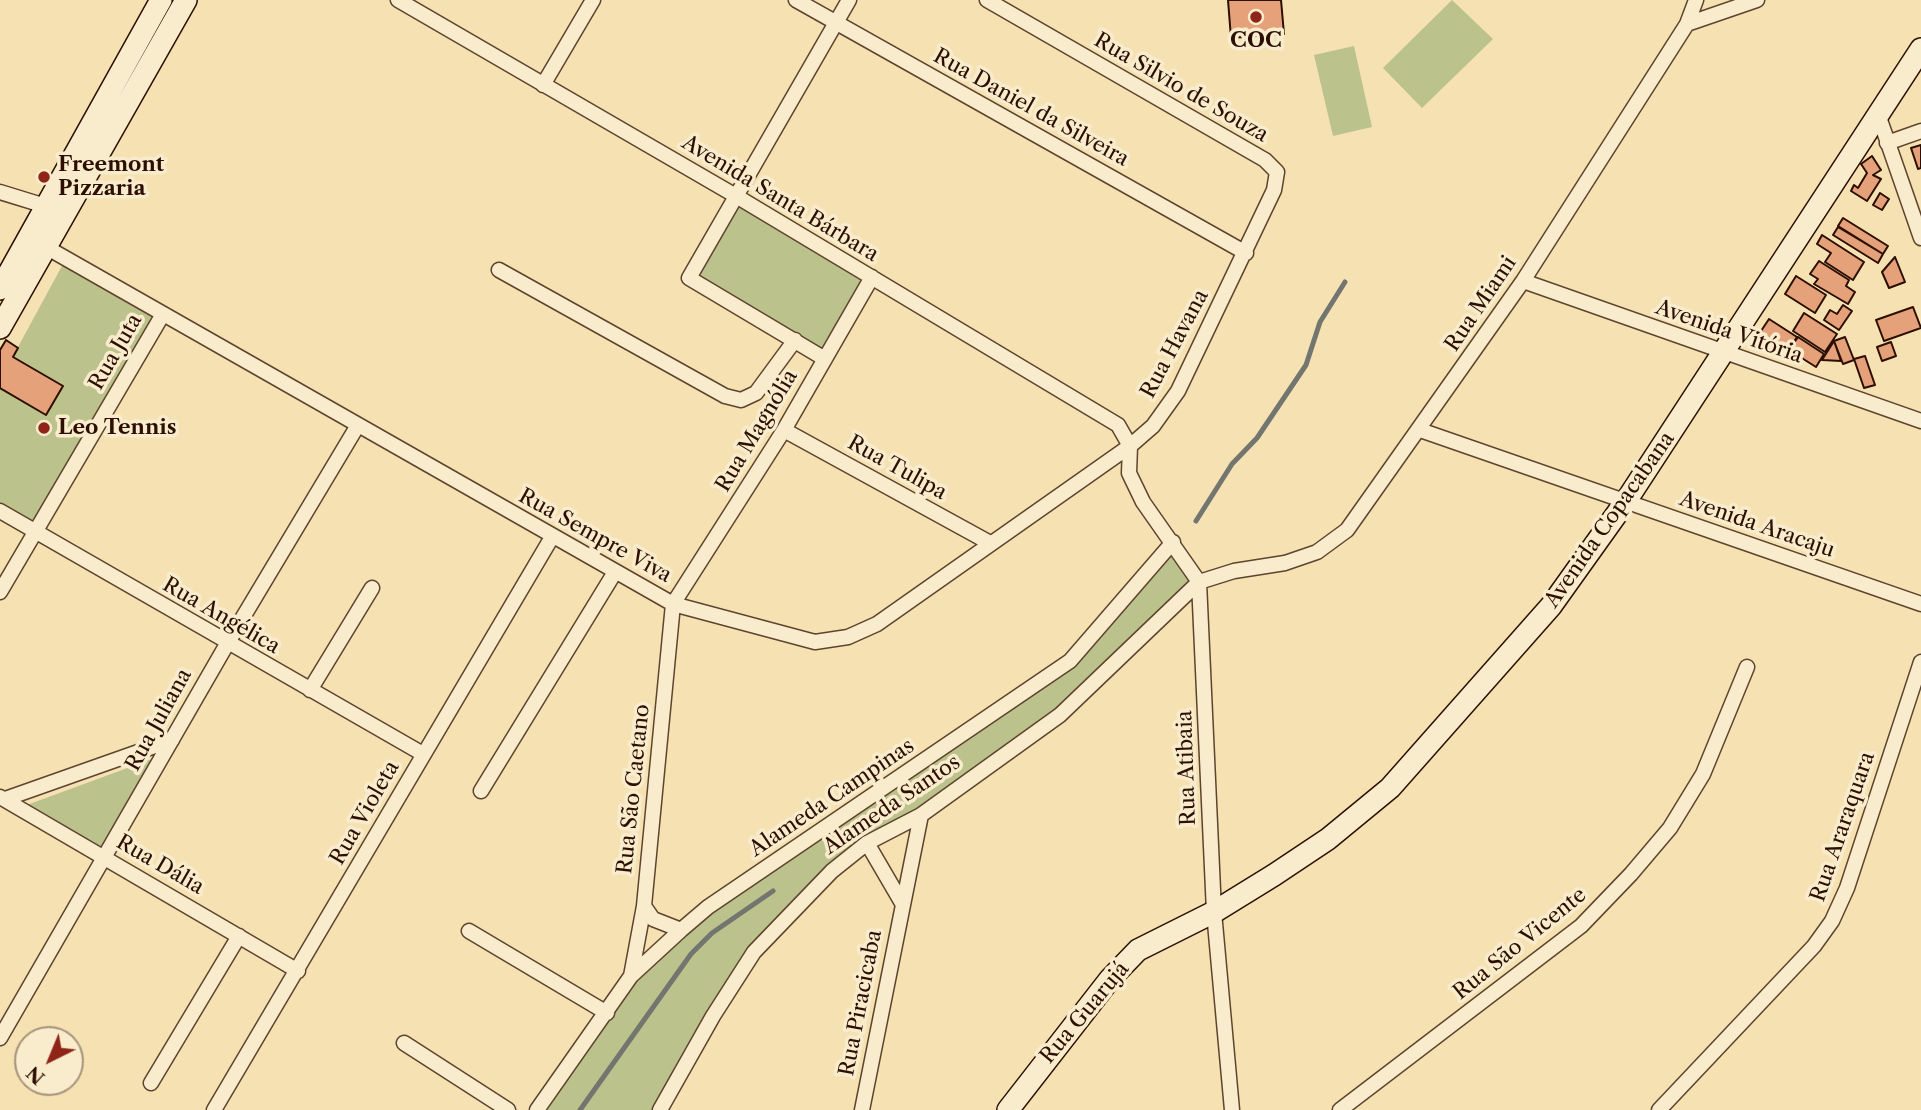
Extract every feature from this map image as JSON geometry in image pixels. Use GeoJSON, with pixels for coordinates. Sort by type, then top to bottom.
{"type":"FeatureCollection","features":[{"type":"Feature","properties":{"kind":"street"},"geometry":{"type":"LineString","coordinates":[[0,328],[44,246],[54,209],[161,0]]}},
{"type":"Feature","properties":{"kind":"street"},"geometry":{"type":"LineString","coordinates":[[0,289],[54,209],[186,0]]}},
{"type":"Feature","properties":{"kind":"street","name":"Avenida Santa Bárbara"},"geometry":{"type":"LineString","coordinates":[[398,0],[872,277],[1118,425],[1130,446]]}},
{"type":"Feature","properties":{"kind":"street"},"geometry":{"type":"LineString","coordinates":[[544,85],[593,0]]}},
{"type":"Feature","properties":{"kind":"street","name":"Rua Daniel da Silveira"},"geometry":{"type":"LineString","coordinates":[[796,0],[1246,253]]}},
{"type":"Feature","properties":{"kind":"street"},"geometry":{"type":"LineString","coordinates":[[825,359],[690,278],[849,0]]}},
{"type":"Feature","properties":{"kind":"street","name":"Rua Silvio de Souza"},"geometry":{"type":"LineString","coordinates":[[987,0],[1265,160],[1277,172],[1274,190],[1246,253]]}},
{"type":"Feature","properties":{"kind":"street","name":"Rua Miami"},"geometry":{"type":"LineString","coordinates":[[1199,582],[1234,570],[1286,563],[1317,552],[1347,530],[1523,281],[1687,24],[1696,0]]}},
{"type":"Feature","properties":{"kind":"street"},"geometry":{"type":"LineString","coordinates":[[1687,24],[1757,0]]}},
{"type":"Feature","properties":{"kind":"street","name":"Avenida Copacabana"},"geometry":{"type":"LineString","coordinates":[[1214,912],[1328,839],[1390,788],[1551,606],[1626,502],[1921,49]]}},
{"type":"Feature","properties":{"kind":"street"},"geometry":{"type":"LineString","coordinates":[[1879,117],[1921,239]]}},
{"type":"Feature","properties":{"kind":"street"},"geometry":{"type":"LineString","coordinates":[[1887,143],[1921,131]]}},
{"type":"Feature","properties":{"kind":"street"},"geometry":{"type":"LineString","coordinates":[[0,192],[54,209]]}},
{"type":"Feature","properties":{"kind":"street","name":"Rua Sempre Viva"},"geometry":{"type":"LineString","coordinates":[[44,246],[673,604],[815,642],[848,637],[877,624],[1130,446]]}},
{"type":"Feature","properties":{"kind":"street","name":"Rua Havana"},"geometry":{"type":"LineString","coordinates":[[1130,446],[1153,426],[1178,391],[1246,253]]}},
{"type":"Feature","properties":{"kind":"street"},"geometry":{"type":"LineString","coordinates":[[499,270],[741,400],[756,393],[795,340]]}},
{"type":"Feature","properties":{"kind":"street","name":"Rua Magnólia"},"geometry":{"type":"LineString","coordinates":[[673,604],[784,430],[872,277]]}},
{"type":"Feature","properties":{"kind":"street","name":"Avenida Vitória"},"geometry":{"type":"LineString","coordinates":[[1523,281],[1921,421]]}},
{"type":"Feature","properties":{"kind":"street","name":"Rua Juta"},"geometry":{"type":"LineString","coordinates":[[0,592],[163,314]]}},
{"type":"Feature","properties":{"kind":"street","name":"Rua Juliana"},"geometry":{"type":"LineString","coordinates":[[0,1038],[226,644],[359,425]]}},
{"type":"Feature","properties":{"kind":"street","name":"Rua Tulipa"},"geometry":{"type":"LineString","coordinates":[[784,430],[990,543]]}},
{"type":"Feature","properties":{"kind":"street","name":"Avenida Aracaju"},"geometry":{"type":"LineString","coordinates":[[1420,430],[1921,604]]}},
{"type":"Feature","properties":{"kind":"street"},"geometry":{"type":"LineString","coordinates":[[1130,446],[1129,473],[1143,502],[1199,582]]}},
{"type":"Feature","properties":{"kind":"street","name":"Rua Angélica"},"geometry":{"type":"LineString","coordinates":[[0,512],[226,644],[423,754]]}},
{"type":"Feature","properties":{"kind":"street","name":"Rua Violeta"},"geometry":{"type":"LineString","coordinates":[[214,1110],[552,537]]}},
{"type":"Feature","properties":{"kind":"street","name":"Alameda Campinas"},"geometry":{"type":"LineString","coordinates":[[537,1110],[631,976],[681,930],[708,907],[1070,661],[1173,542]]}},
{"type":"Feature","properties":{"kind":"street"},"geometry":{"type":"LineString","coordinates":[[481,791],[615,572]]}},
{"type":"Feature","properties":{"kind":"street","name":"Alameda Santos"},"geometry":{"type":"LineString","coordinates":[[660,1110],[713,1016],[754,952],[806,894],[867,843],[921,815],[1060,715],[1199,582]]}},
{"type":"Feature","properties":{"kind":"street","name":"Rua Atibaia"},"geometry":{"type":"LineString","coordinates":[[1199,582],[1214,912],[1232,1110]]}},
{"type":"Feature","properties":{"kind":"street"},"geometry":{"type":"LineString","coordinates":[[310,690],[372,588]]}},
{"type":"Feature","properties":{"kind":"street","name":"Rua São Caetano"},"geometry":{"type":"LineString","coordinates":[[631,976],[644,906],[673,604]]}},
{"type":"Feature","properties":{"kind":"street","name":"Rua Araraquara"},"geometry":{"type":"LineString","coordinates":[[1659,1110],[1814,946],[1832,921],[1847,888],[1921,662]]}},
{"type":"Feature","properties":{"kind":"street","name":"Rua São Vicente"},"geometry":{"type":"LineString","coordinates":[[1340,1110],[1581,926],[1631,874],[1670,828],[1703,774],[1747,667]]}},
{"type":"Feature","properties":{"kind":"street"},"geometry":{"type":"LineString","coordinates":[[2,798],[172,740]]}},
{"type":"Feature","properties":{"kind":"street","name":"Rua Dália"},"geometry":{"type":"LineString","coordinates":[[2,798],[298,971]]}},
{"type":"Feature","properties":{"kind":"street","name":"Rua Piracicaba"},"geometry":{"type":"LineString","coordinates":[[862,1110],[921,815]]}},
{"type":"Feature","properties":{"kind":"street"},"geometry":{"type":"LineString","coordinates":[[867,843],[902,903]]}},
{"type":"Feature","properties":{"kind":"street"},"geometry":{"type":"LineString","coordinates":[[644,906],[653,919],[681,930]]}},
{"type":"Feature","properties":{"kind":"street","name":"Rua Guarujá"},"geometry":{"type":"LineString","coordinates":[[1007,1110],[1110,979],[1138,950],[1214,912]]}},
{"type":"Feature","properties":{"kind":"street"},"geometry":{"type":"LineString","coordinates":[[469,931],[607,1013]]}},
{"type":"Feature","properties":{"kind":"street"},"geometry":{"type":"LineString","coordinates":[[151,1083],[239,936]]}},
{"type":"Feature","properties":{"kind":"street"},"geometry":{"type":"LineString","coordinates":[[404,1043],[508,1110]]}},
{"type":"Feature","properties":{"kind":"green space"},"geometry":{"type":"Polygon","coordinates":[[[1452,0],[1493,39],[1422,108],[1383,68],[1452,0]]]}},
{"type":"Feature","properties":{"kind":"green space"},"geometry":{"type":"Polygon","coordinates":[[[1354,46],[1372,127],[1333,136],[1314,55],[1354,46]]]}},
{"type":"Feature","properties":{"kind":"green space"},"geometry":{"type":"Polygon","coordinates":[[[736,196],[872,277],[825,359],[689,278],[736,196]]]}},
{"type":"Feature","properties":{"kind":"green space","name":"Leo Tennis"},"geometry":{"type":"Polygon","coordinates":[[[63,264],[155,317],[32,524],[0,505],[0,350],[6,340],[18,347],[63,264]]]}},
{"type":"Feature","properties":{"kind":"green space"},"geometry":{"type":"Polygon","coordinates":[[[1173,542],[1199,582],[1060,715],[867,843],[754,952],[660,1110],[537,1110],[607,1013],[681,930],[1070,661],[1173,542]]]}},
{"type":"Feature","properties":{"kind":"green space"},"geometry":{"type":"Polygon","coordinates":[[[152,759],[102,850],[24,806],[152,759]]]}},
{"type":"Feature","properties":{"kind":"building","name":"COC"},"geometry":{"type":"Polygon","coordinates":[[[1228,0],[1281,0],[1284,34],[1231,38],[1228,0]]]}},
{"type":"Feature","properties":{"kind":"building"},"geometry":{"type":"Polygon","coordinates":[[[1921,145],[1921,168],[1918,169],[1911,148],[1921,145]]]}},
{"type":"Feature","properties":{"kind":"building"},"geometry":{"type":"Polygon","coordinates":[[[1872,156],[1881,170],[1873,175],[1881,179],[1867,201],[1851,191],[1854,185],[1858,188],[1867,173],[1861,164],[1872,156]]]}},
{"type":"Feature","properties":{"kind":"building"},"geometry":{"type":"Polygon","coordinates":[[[1880,193],[1889,199],[1882,210],[1873,205],[1880,193]]]}},
{"type":"Feature","properties":{"kind":"building"},"geometry":{"type":"Polygon","coordinates":[[[1843,218],[1888,246],[1883,254],[1838,226],[1843,218]]]}},
{"type":"Feature","properties":{"kind":"building"},"geometry":{"type":"Polygon","coordinates":[[[1838,227],[1883,254],[1878,263],[1833,235],[1838,227]]]}},
{"type":"Feature","properties":{"kind":"building"},"geometry":{"type":"Polygon","coordinates":[[[1822,235],[1864,262],[1853,280],[1825,262],[1831,253],[1817,244],[1822,235]]]}},
{"type":"Feature","properties":{"kind":"building"},"geometry":{"type":"Polygon","coordinates":[[[1895,257],[1905,282],[1889,288],[1882,272],[1895,257]]]}},
{"type":"Feature","properties":{"kind":"building"},"geometry":{"type":"Polygon","coordinates":[[[1819,261],[1849,280],[1846,286],[1855,292],[1848,304],[1814,284],[1818,279],[1810,274],[1819,261]]]}},
{"type":"Feature","properties":{"kind":"building"},"geometry":{"type":"Polygon","coordinates":[[[1796,276],[1826,295],[1815,313],[1785,294],[1796,276]]]}},
{"type":"Feature","properties":{"kind":"building"},"geometry":{"type":"Polygon","coordinates":[[[1843,305],[1852,311],[1839,330],[1824,320],[1830,310],[1837,314],[1843,305]]]}},
{"type":"Feature","properties":{"kind":"building"},"geometry":{"type":"Polygon","coordinates":[[[1913,307],[1921,328],[1884,341],[1876,320],[1913,307]]]}},
{"type":"Feature","properties":{"kind":"building"},"geometry":{"type":"Polygon","coordinates":[[[1804,313],[1837,334],[1825,352],[1793,331],[1804,313]]]}},
{"type":"Feature","properties":{"kind":"building"},"geometry":{"type":"Polygon","coordinates":[[[1769,319],[1797,337],[1783,359],[1777,355],[1780,351],[1757,337],[1769,319]]]}},
{"type":"Feature","properties":{"kind":"building"},"geometry":{"type":"Polygon","coordinates":[[[1798,337],[1824,354],[1816,367],[1789,350],[1798,337]]]}},
{"type":"Feature","properties":{"kind":"building"},"geometry":{"type":"Polygon","coordinates":[[[1845,337],[1854,360],[1843,364],[1834,341],[1845,337]]]}},
{"type":"Feature","properties":{"kind":"building"},"geometry":{"type":"Polygon","coordinates":[[[6,340],[18,348],[13,357],[63,386],[46,415],[0,388],[0,350],[6,340]]]}},
{"type":"Feature","properties":{"kind":"building"},"geometry":{"type":"Polygon","coordinates":[[[1834,341],[1841,361],[1822,360],[1834,341]]]}},
{"type":"Feature","properties":{"kind":"building"},"geometry":{"type":"Polygon","coordinates":[[[1891,342],[1896,356],[1882,361],[1877,347],[1891,342]]]}},
{"type":"Feature","properties":{"kind":"building"},"geometry":{"type":"Polygon","coordinates":[[[1865,356],[1875,385],[1864,388],[1854,359],[1865,356]]]}},
{"type":"Feature","properties":{"kind":"waterway"},"geometry":{"type":"LineString","coordinates":[[1196,521],[1232,464],[1257,438],[1306,365],[1320,322],[1345,282]]}},
{"type":"Feature","properties":{"kind":"waterway"},"geometry":{"type":"LineString","coordinates":[[580,1110],[691,954],[712,933],[773,891]]}},
{"type":"Feature","properties":{"kind":"place","name":"COC"},"geometry":{"type":"Point","coordinates":[1256,17]}},
{"type":"Feature","properties":{"kind":"place","name":"Freemont Pizzaria"},"geometry":{"type":"Point","coordinates":[44,177]}},
{"type":"Feature","properties":{"kind":"place","name":"Leo Tennis"},"geometry":{"type":"Point","coordinates":[44,428]}}]}
